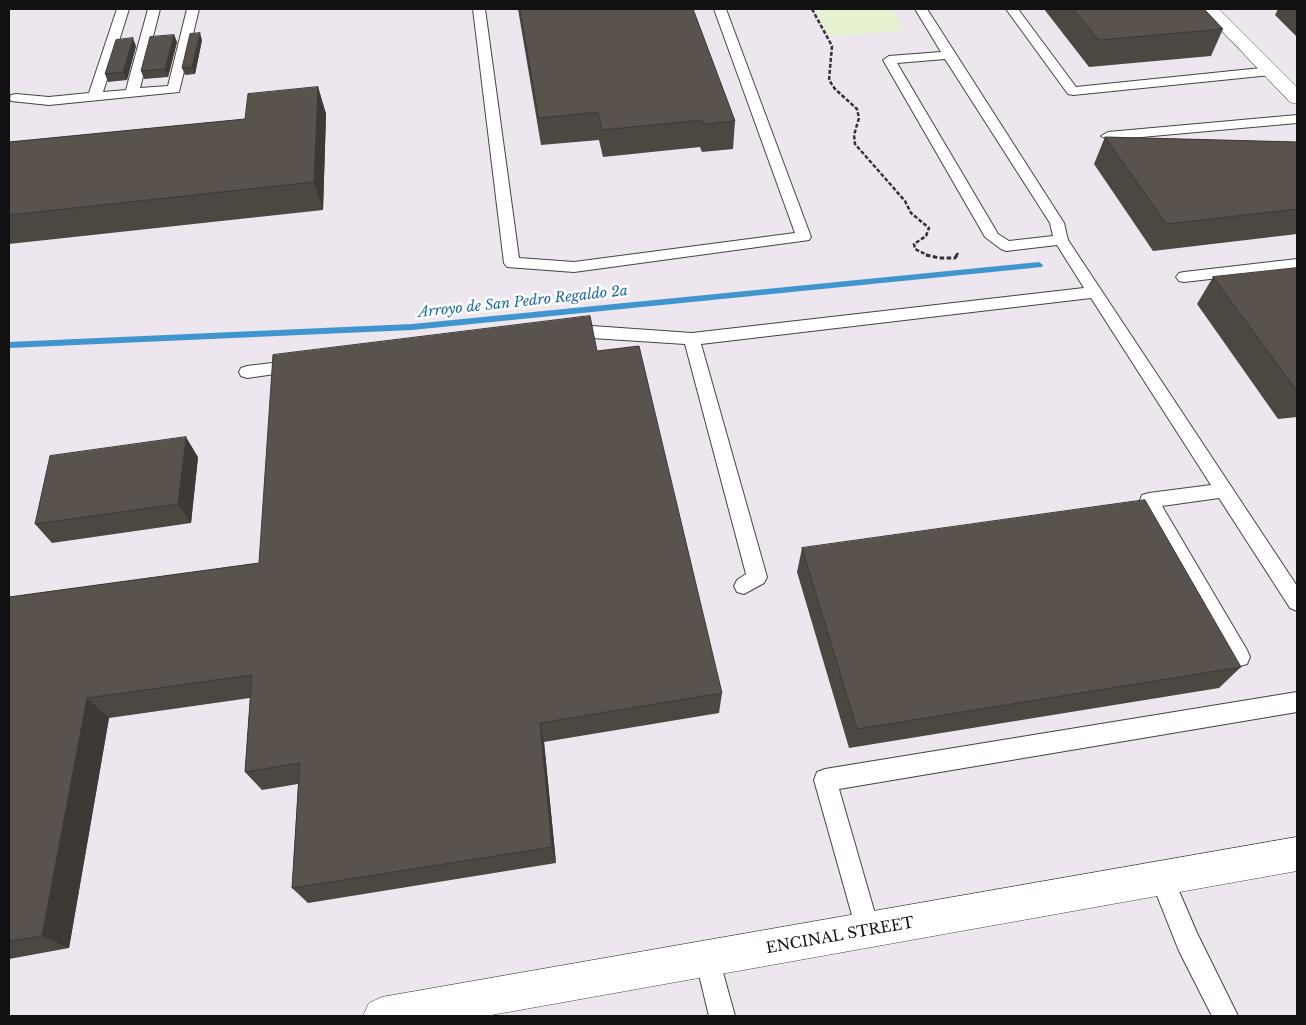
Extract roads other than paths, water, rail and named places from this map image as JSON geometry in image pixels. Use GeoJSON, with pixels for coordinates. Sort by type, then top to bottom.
{"type":"FeatureCollection","features":[{"type":"Feature","properties":{"kind":"street"},"geometry":{"type":"LineString","coordinates":[[1210,9],[1297,98]]}},
{"type":"Feature","properties":{"kind":"street","name":"ENCINAL STREET"},"geometry":{"type":"LineString","coordinates":[[382,1016],[1297,854]]}},
{"type":"Feature","properties":{"kind":"lane"},"geometry":{"type":"LineString","coordinates":[[95,96],[123,9]]}},
{"type":"Feature","properties":{"kind":"lane"},"geometry":{"type":"LineString","coordinates":[[132,93],[154,9]]}},
{"type":"Feature","properties":{"kind":"lane"},"geometry":{"type":"LineString","coordinates":[[16,98],[49,100],[174,89],[193,9]]}},
{"type":"Feature","properties":{"kind":"lane"},"geometry":{"type":"LineString","coordinates":[[479,9],[512,263],[574,267],[804,237],[720,9]]}},
{"type":"Feature","properties":{"kind":"lane"},"geometry":{"type":"LineString","coordinates":[[921,9],[948,55],[1057,223],[1061,240],[1297,602]]}},
{"type":"Feature","properties":{"kind":"lane"},"geometry":{"type":"LineString","coordinates":[[1012,9],[1073,91],[1271,71]]}},
{"type":"Feature","properties":{"kind":"lane"},"geometry":{"type":"LineString","coordinates":[[948,55],[889,60],[992,237],[1006,246],[1061,240]]}},
{"type":"Feature","properties":{"kind":"lane"},"geometry":{"type":"LineString","coordinates":[[1108,136],[1297,119]]}},
{"type":"Feature","properties":{"kind":"lane"},"geometry":{"type":"LineString","coordinates":[[1184,277],[1297,264]]}},
{"type":"Feature","properties":{"kind":"lane"},"geometry":{"type":"LineString","coordinates":[[553,337],[592,332],[692,339],[1094,292]]}},
{"type":"Feature","properties":{"kind":"lane"},"geometry":{"type":"LineString","coordinates":[[692,339],[757,577],[744,586]]}},
{"type":"Feature","properties":{"kind":"lane"},"geometry":{"type":"LineString","coordinates":[[247,372],[316,364]]}},
{"type":"Feature","properties":{"kind":"lane"},"geometry":{"type":"LineString","coordinates":[[1225,490],[1149,500],[1240,657]]}},
{"type":"Feature","properties":{"kind":"lane"},"geometry":{"type":"LineString","coordinates":[[868,931],[824,780],[1297,702]]}},
{"type":"Feature","properties":{"kind":"lane"},"geometry":{"type":"LineString","coordinates":[[1162,878],[1188,942],[1225,1016]]}},
{"type":"Feature","properties":{"kind":"lane"},"geometry":{"type":"LineString","coordinates":[[707,958],[722,1016]]}},
{"type":"Feature","properties":{"kind":"waterway","name":"Arroyo de San Pedro Regaldo 2a"},"geometry":{"type":"LineString","coordinates":[[9,345],[412,327],[1039,265]]}}]}
